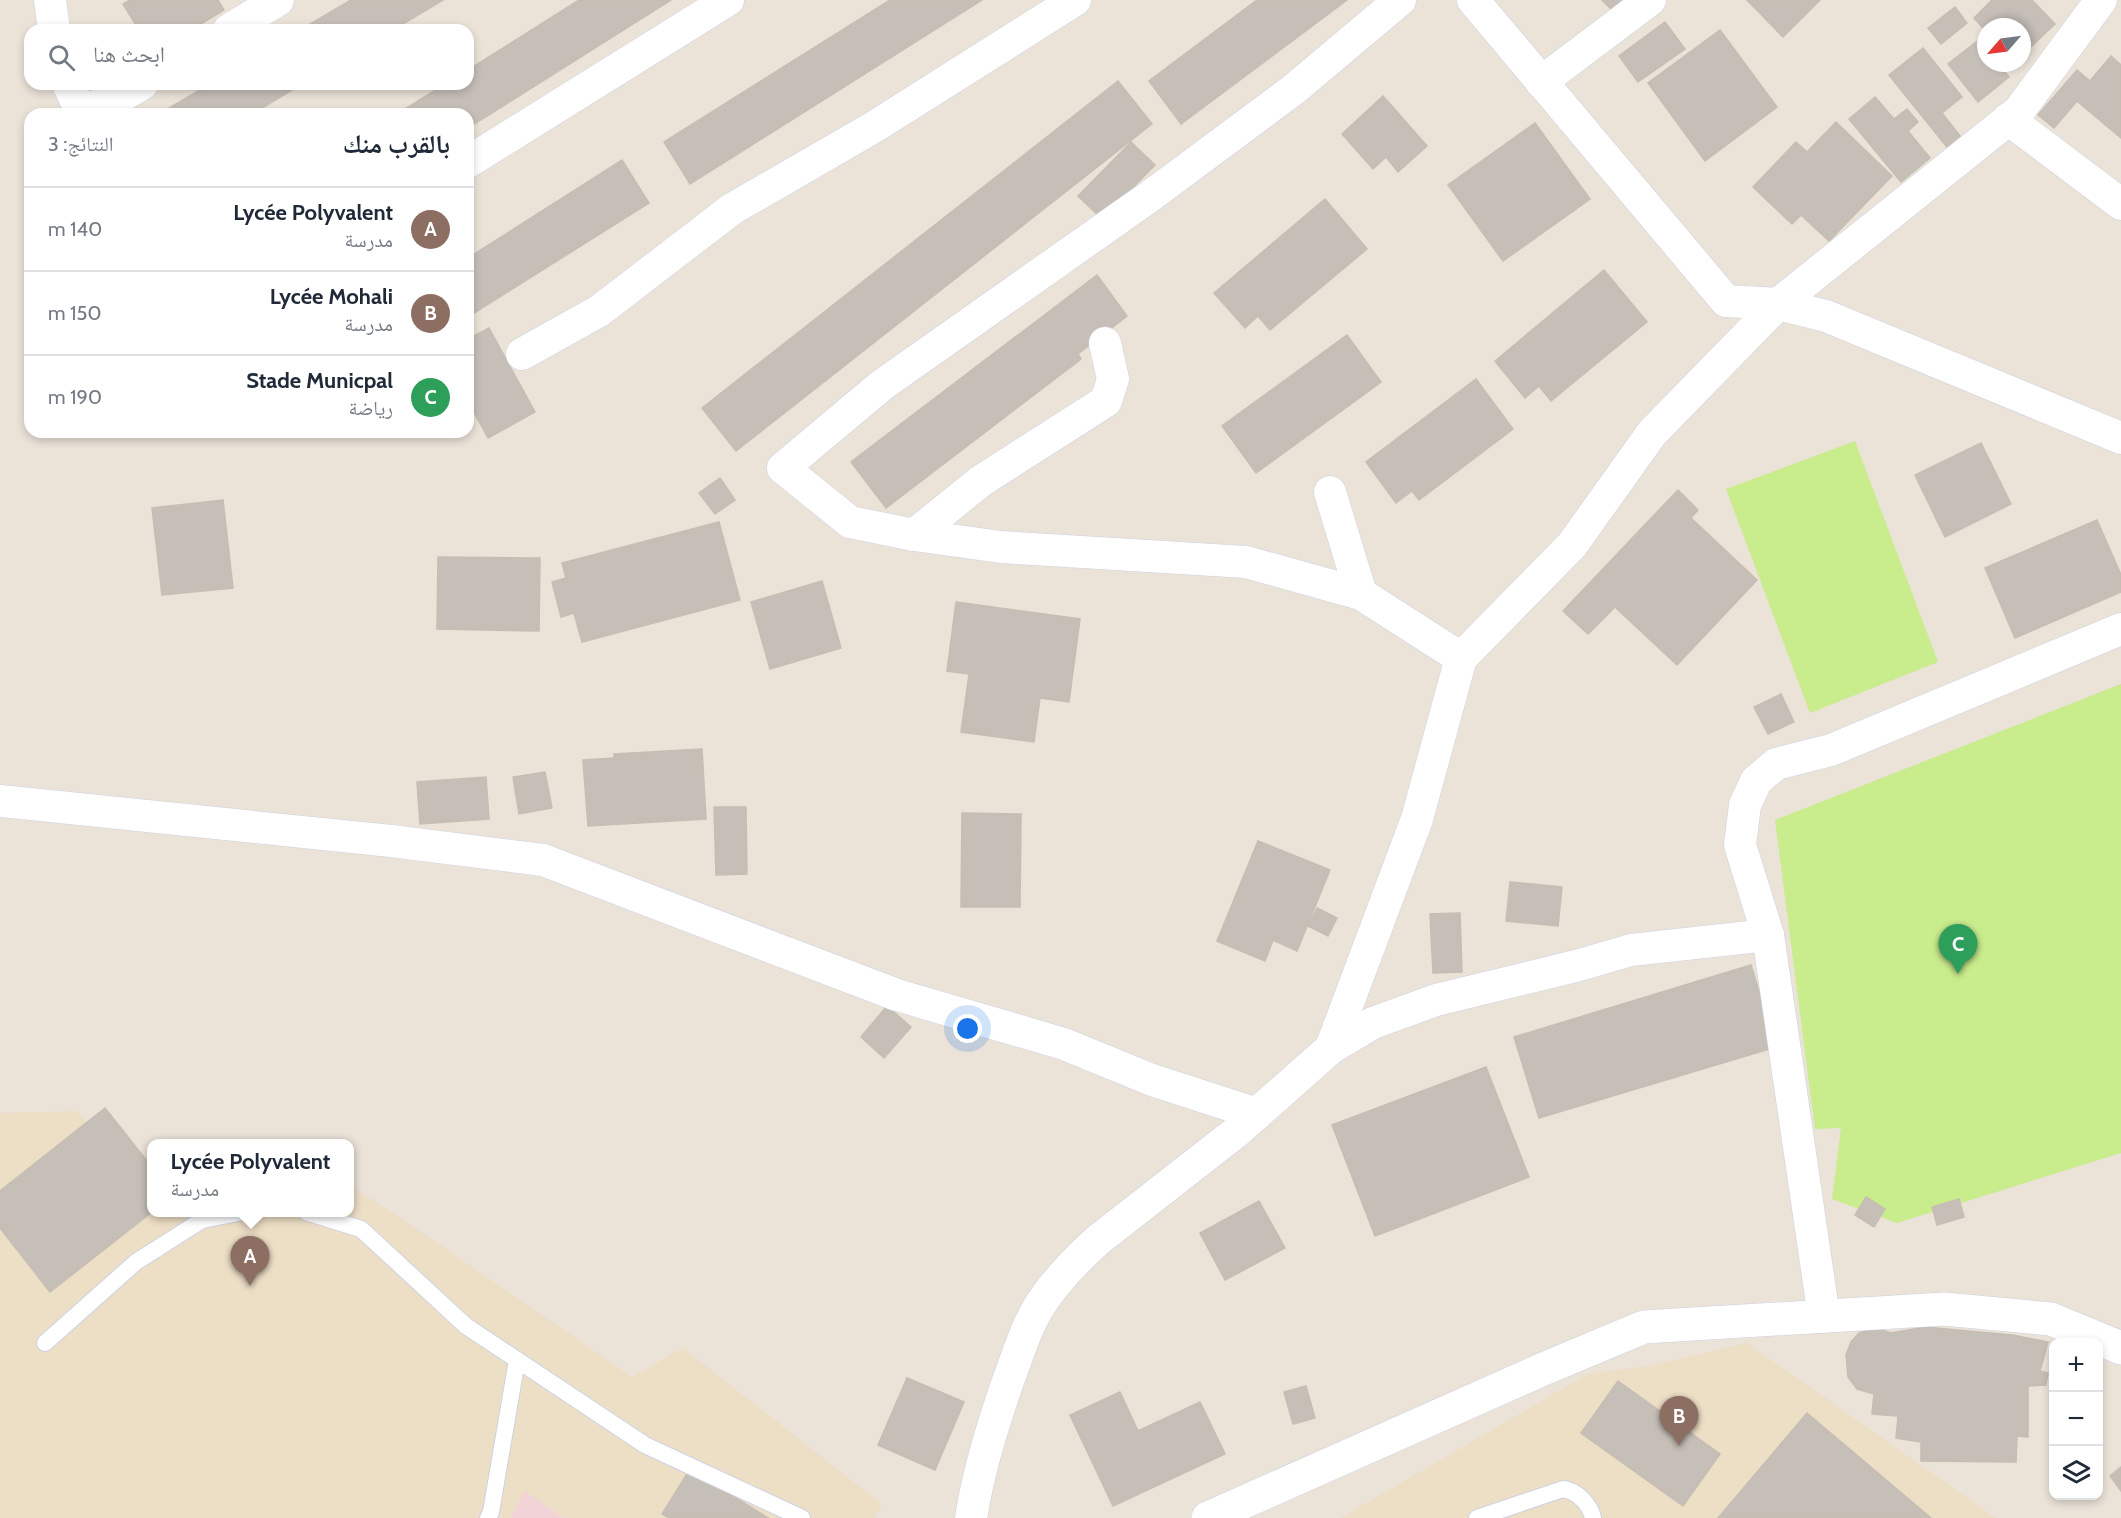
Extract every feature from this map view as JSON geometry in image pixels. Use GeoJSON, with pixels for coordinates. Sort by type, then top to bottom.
{"type":"FeatureCollection","features":[{"type":"Feature","properties":{"kind":"street"},"geometry":{"type":"LineString","coordinates":[[50,0],[53,24]]}},
{"type":"Feature","properties":{"kind":"street"},"geometry":{"type":"LineString","coordinates":[[239,24],[278,0]]}},
{"type":"Feature","properties":{"kind":"street"},"geometry":{"type":"LineString","coordinates":[[474,158],[728,0]]}},
{"type":"Feature","properties":{"kind":"street"},"geometry":{"type":"LineString","coordinates":[[522,354],[599,311],[732,209],[874,127],[1076,0]]}},
{"type":"Feature","properties":{"kind":"street"},"geometry":{"type":"LineString","coordinates":[[1400,0],[1293,90],[1113,223],[882,385],[783,468],[850,522],[914,535],[1001,547],[1246,562],[1361,594],[1461,658]]}},
{"type":"Feature","properties":{"kind":"street"},"geometry":{"type":"LineString","coordinates":[[1473,0],[1726,301],[1778,304],[1826,316],[2121,438]]}},
{"type":"Feature","properties":{"kind":"street"},"geometry":{"type":"LineString","coordinates":[[1541,82],[1650,0]]}},
{"type":"Feature","properties":{"kind":"street"},"geometry":{"type":"LineString","coordinates":[[1331,1048],[1417,819],[1461,658],[1572,545],[1652,434],[1778,304],[2019,111],[2101,0]]}},
{"type":"Feature","properties":{"kind":"street"},"geometry":{"type":"LineString","coordinates":[[71,90],[80,108]]}},
{"type":"Feature","properties":{"kind":"street"},"geometry":{"type":"LineString","coordinates":[[89,108],[120,97],[132,90]]}},
{"type":"Feature","properties":{"kind":"street"},"geometry":{"type":"LineString","coordinates":[[2008,119],[2121,204]]}},
{"type":"Feature","properties":{"kind":"street"},"geometry":{"type":"LineString","coordinates":[[914,535],[981,481],[1106,401],[1113,379],[1105,343]]}},
{"type":"Feature","properties":{"kind":"street"},"geometry":{"type":"LineString","coordinates":[[1330,492],[1361,594]]}},
{"type":"Feature","properties":{"kind":"street"},"geometry":{"type":"LineString","coordinates":[[1824,1317],[1768,935],[1740,845],[1745,805],[1756,781],[1776,764],[1831,750],[2121,629]]}},
{"type":"Feature","properties":{"kind":"street"},"geometry":{"type":"LineString","coordinates":[[0,801],[391,841],[543,860],[897,995],[1064,1044],[1152,1080],[1257,1114]]}},
{"type":"Feature","properties":{"kind":"street"},"geometry":{"type":"LineString","coordinates":[[971,1518],[983,1454],[1000,1404],[1026,1330],[1051,1289],[1077,1259],[1098,1240],[1257,1114],[1331,1048],[1373,1023],[1436,1000],[1576,966],[1631,950],[1768,935]]}},
{"type":"Feature","properties":{"kind":"street"},"geometry":{"type":"LineString","coordinates":[[1208,1518],[1548,1367],[1644,1327],[1944,1309],[2050,1320],[2121,1348]]}},
{"type":"Feature","properties":{"kind":"lane"},"geometry":{"type":"LineString","coordinates":[[45,1343],[136,1262],[202,1220],[217,1217]]}},
{"type":"Feature","properties":{"kind":"lane"},"geometry":{"type":"LineString","coordinates":[[323,1217],[361,1228],[466,1326],[645,1445],[802,1518]]}},
{"type":"Feature","properties":{"kind":"lane"},"geometry":{"type":"LineString","coordinates":[[488,1518],[491,1512],[517,1360]]}},
{"type":"Feature","properties":{"kind":"lane"},"geometry":{"type":"LineString","coordinates":[[1477,1518],[1563,1490],[1572,1490],[1591,1509],[1593,1518]]}},
{"type":"Feature","properties":{"kind":"shaded area"},"geometry":{"type":"Polygon","coordinates":[[[77,1111],[147,1196],[147,1217],[354,1217],[354,1188],[632,1377],[683,1348],[882,1504],[874,1518],[563,1518],[525,1491],[511,1518],[0,1518],[0,1113],[77,1111]]]}},
{"type":"Feature","properties":{"kind":"shaded area"},"geometry":{"type":"Polygon","coordinates":[[[1747,1343],[1996,1518],[1341,1518],[1588,1374],[1648,1366],[1747,1343]]]}},
{"type":"Feature","properties":{"kind":"shaded area"},"geometry":{"type":"Polygon","coordinates":[[[525,1491],[563,1518],[511,1518],[525,1491]]]}},
{"type":"Feature","properties":{"kind":"green space"},"geometry":{"type":"Polygon","coordinates":[[[1855,441],[1938,662],[1810,713],[1726,489],[1855,441]]]}},
{"type":"Feature","properties":{"kind":"green space"},"geometry":{"type":"Polygon","coordinates":[[[2121,684],[2121,1153],[1897,1223],[1832,1199],[1841,1128],[1815,1129],[1775,820],[2121,684]]]}},
{"type":"Feature","properties":{"kind":"building"},"geometry":{"type":"Polygon","coordinates":[[[130,0],[218,0],[224,10],[201,24],[135,24],[123,4],[130,0]]]}},
{"type":"Feature","properties":{"kind":"building"},"geometry":{"type":"Polygon","coordinates":[[[351,0],[443,0],[403,24],[310,24],[351,0]]]}},
{"type":"Feature","properties":{"kind":"building"},"geometry":{"type":"Polygon","coordinates":[[[579,0],[671,0],[474,124],[474,108],[407,108],[435,90],[474,90],[474,66],[579,0]]]}},
{"type":"Feature","properties":{"kind":"building"},"geometry":{"type":"Polygon","coordinates":[[[890,0],[982,0],[690,184],[664,142],[890,0]]]}},
{"type":"Feature","properties":{"kind":"building"},"geometry":{"type":"Polygon","coordinates":[[[1257,0],[1347,0],[1181,124],[1149,81],[1257,0]]]}},
{"type":"Feature","properties":{"kind":"building"},"geometry":{"type":"Polygon","coordinates":[[[1602,0],[1621,0],[1611,9],[1602,0]]]}},
{"type":"Feature","properties":{"kind":"building"},"geometry":{"type":"Polygon","coordinates":[[[1747,0],[1820,0],[1783,37],[1747,0]]]}},
{"type":"Feature","properties":{"kind":"building"},"geometry":{"type":"Polygon","coordinates":[[[1992,0],[2032,0],[2055,24],[2031,47],[2031,18],[1977,18],[1977,21],[1974,18],[1992,0]]]}},
{"type":"Feature","properties":{"kind":"building"},"geometry":{"type":"Polygon","coordinates":[[[1955,7],[1967,23],[1941,44],[1928,28],[1955,7]]]}},
{"type":"Feature","properties":{"kind":"building"},"geometry":{"type":"Polygon","coordinates":[[[1665,22],[1685,49],[1638,82],[1619,56],[1665,22]]]}},
{"type":"Feature","properties":{"kind":"building"},"geometry":{"type":"Polygon","coordinates":[[[1720,30],[1777,107],[1705,161],[1648,83],[1720,30]]]}},
{"type":"Feature","properties":{"kind":"building"},"geometry":{"type":"Polygon","coordinates":[[[1977,41],[1977,72],[2005,72],[2009,77],[1978,102],[1948,64],[1977,41]]]}},
{"type":"Feature","properties":{"kind":"building"},"geometry":{"type":"Polygon","coordinates":[[[1923,48],[1962,97],[1942,113],[1961,137],[1947,147],[1889,75],[1923,48]]]}},
{"type":"Feature","properties":{"kind":"building"},"geometry":{"type":"Polygon","coordinates":[[[2111,56],[2121,65],[2121,138],[2077,101],[2054,128],[2038,115],[2077,70],[2090,81],[2111,56]]]}},
{"type":"Feature","properties":{"kind":"building"},"geometry":{"type":"Polygon","coordinates":[[[1118,81],[1152,124],[736,451],[702,408],[1118,81]]]}},
{"type":"Feature","properties":{"kind":"building"},"geometry":{"type":"Polygon","coordinates":[[[200,90],[292,90],[262,108],[169,108],[200,90]]]}},
{"type":"Feature","properties":{"kind":"building"},"geometry":{"type":"Polygon","coordinates":[[[1383,96],[1427,146],[1398,172],[1386,157],[1373,169],[1342,134],[1383,96]]]}},
{"type":"Feature","properties":{"kind":"building"},"geometry":{"type":"Polygon","coordinates":[[[1875,97],[1894,119],[1907,109],[1918,122],[1908,131],[1930,158],[1901,182],[1849,119],[1875,97]]]}},
{"type":"Feature","properties":{"kind":"building"},"geometry":{"type":"Polygon","coordinates":[[[1836,122],[1892,176],[1829,241],[1801,215],[1792,224],[1753,187],[1796,142],[1807,152],[1836,122]]]}},
{"type":"Feature","properties":{"kind":"building"},"geometry":{"type":"Polygon","coordinates":[[[1535,123],[1590,199],[1503,261],[1448,185],[1535,123]]]}},
{"type":"Feature","properties":{"kind":"building"},"geometry":{"type":"Polygon","coordinates":[[[1131,142],[1155,165],[1102,219],[1078,196],[1131,142]]]}},
{"type":"Feature","properties":{"kind":"building"},"geometry":{"type":"Polygon","coordinates":[[[622,160],[649,203],[474,313],[474,254],[622,160]]]}},
{"type":"Feature","properties":{"kind":"building"},"geometry":{"type":"Polygon","coordinates":[[[1325,199],[1367,249],[1270,330],[1258,316],[1245,328],[1214,293],[1325,199]]]}},
{"type":"Feature","properties":{"kind":"building"},"geometry":{"type":"Polygon","coordinates":[[[1604,270],[1647,322],[1551,401],[1539,386],[1525,398],[1495,361],[1604,270]]]}},
{"type":"Feature","properties":{"kind":"building"},"geometry":{"type":"Polygon","coordinates":[[[1097,275],[1127,316],[1078,354],[1081,359],[886,508],[851,462],[1097,275]]]}},
{"type":"Feature","properties":{"kind":"building"},"geometry":{"type":"Polygon","coordinates":[[[489,328],[535,412],[488,438],[474,412],[474,336],[489,328]]]}},
{"type":"Feature","properties":{"kind":"building"},"geometry":{"type":"Polygon","coordinates":[[[1347,335],[1381,382],[1256,473],[1222,426],[1347,335]]]}},
{"type":"Feature","properties":{"kind":"building"},"geometry":{"type":"Polygon","coordinates":[[[1476,379],[1513,429],[1419,500],[1412,491],[1396,503],[1366,462],[1476,379]]]}},
{"type":"Feature","properties":{"kind":"building"},"geometry":{"type":"Polygon","coordinates":[[[1981,443],[2011,504],[1945,537],[1915,475],[1981,443]]]}},
{"type":"Feature","properties":{"kind":"building"},"geometry":{"type":"Polygon","coordinates":[[[720,478],[735,500],[715,514],[699,493],[720,478]]]}},
{"type":"Feature","properties":{"kind":"building"},"geometry":{"type":"Polygon","coordinates":[[[1678,490],[1698,510],[1691,518],[1757,580],[1677,665],[1615,607],[1588,634],[1563,611],[1678,490]]]}},
{"type":"Feature","properties":{"kind":"building"},"geometry":{"type":"Polygon","coordinates":[[[223,500],[233,588],[162,595],[152,508],[223,500]]]}},
{"type":"Feature","properties":{"kind":"building"},"geometry":{"type":"Polygon","coordinates":[[[2097,520],[2121,575],[2121,592],[2015,638],[1985,568],[2097,520]]]}},
{"type":"Feature","properties":{"kind":"building"},"geometry":{"type":"Polygon","coordinates":[[[719,522],[740,600],[582,642],[574,613],[561,617],[552,582],[566,578],[562,563],[719,522]]]}},
{"type":"Feature","properties":{"kind":"building"},"geometry":{"type":"Polygon","coordinates":[[[438,557],[540,558],[539,631],[437,629],[438,557]]]}},
{"type":"Feature","properties":{"kind":"building"},"geometry":{"type":"Polygon","coordinates":[[[822,581],[841,648],[770,669],[751,602],[822,581]]]}},
{"type":"Feature","properties":{"kind":"building"},"geometry":{"type":"Polygon","coordinates":[[[956,602],[1080,619],[1069,702],[1040,698],[1034,742],[961,732],[969,674],[947,671],[956,602]]]}},
{"type":"Feature","properties":{"kind":"building"},"geometry":{"type":"Polygon","coordinates":[[[1781,694],[1794,722],[1768,734],[1754,707],[1781,694]]]}},
{"type":"Feature","properties":{"kind":"building"},"geometry":{"type":"Polygon","coordinates":[[[702,749],[706,819],[588,826],[583,760],[614,758],[614,754],[702,749]]]}},
{"type":"Feature","properties":{"kind":"building"},"geometry":{"type":"Polygon","coordinates":[[[545,772],[552,808],[519,814],[513,777],[545,772]]]}},
{"type":"Feature","properties":{"kind":"building"},"geometry":{"type":"Polygon","coordinates":[[[486,777],[489,819],[420,824],[417,782],[486,777]]]}},
{"type":"Feature","properties":{"kind":"building"},"geometry":{"type":"Polygon","coordinates":[[[714,807],[746,807],[747,874],[716,875],[714,807]]]}},
{"type":"Feature","properties":{"kind":"building"},"geometry":{"type":"Polygon","coordinates":[[[962,813],[1021,814],[1020,907],[961,907],[962,813]]]}},
{"type":"Feature","properties":{"kind":"building"},"geometry":{"type":"Polygon","coordinates":[[[1258,841],[1330,870],[1297,951],[1273,940],[1265,961],[1217,941],[1258,841]]]}},
{"type":"Feature","properties":{"kind":"building"},"geometry":{"type":"Polygon","coordinates":[[[1510,882],[1562,887],[1558,926],[1506,921],[1510,882]]]}},
{"type":"Feature","properties":{"kind":"building"},"geometry":{"type":"Polygon","coordinates":[[[1317,908],[1337,918],[1328,936],[1308,926],[1317,908]]]}},
{"type":"Feature","properties":{"kind":"building"},"geometry":{"type":"Polygon","coordinates":[[[1460,913],[1462,972],[1433,973],[1430,914],[1460,913]]]}},
{"type":"Feature","properties":{"kind":"building"},"geometry":{"type":"Polygon","coordinates":[[[1751,965],[1776,1047],[1539,1118],[1514,1037],[1751,965]]]}},
{"type":"Feature","properties":{"kind":"building"},"geometry":{"type":"Polygon","coordinates":[[[887,1006],[911,1027],[884,1058],[861,1037],[887,1006]]]}},
{"type":"Feature","properties":{"kind":"building"},"geometry":{"type":"Polygon","coordinates":[[[1486,1067],[1529,1177],[1375,1236],[1332,1125],[1486,1067]]]}},
{"type":"Feature","properties":{"kind":"building"},"geometry":{"type":"Polygon","coordinates":[[[105,1108],[147,1161],[147,1216],[50,1292],[0,1228],[0,1191],[105,1108]]]}},
{"type":"Feature","properties":{"kind":"building"},"geometry":{"type":"Polygon","coordinates":[[[1866,1197],[1885,1209],[1874,1227],[1855,1215],[1866,1197]]]}},
{"type":"Feature","properties":{"kind":"building"},"geometry":{"type":"Polygon","coordinates":[[[1959,1199],[1964,1217],[1937,1225],[1932,1207],[1959,1199]]]}},
{"type":"Feature","properties":{"kind":"building"},"geometry":{"type":"Polygon","coordinates":[[[1259,1201],[1285,1248],[1225,1280],[1200,1233],[1259,1201]]]}},
{"type":"Feature","properties":{"kind":"building"},"geometry":{"type":"Polygon","coordinates":[[[1925,1327],[2012,1335],[2048,1342],[2040,1371],[2048,1373],[2046,1385],[2028,1386],[2028,1437],[2017,1436],[2016,1462],[1921,1461],[1921,1442],[1896,1438],[1898,1416],[1872,1414],[1874,1394],[1857,1389],[1848,1377],[1846,1355],[1851,1342],[1859,1333],[1876,1328],[1891,1333],[1925,1327]]]}},
{"type":"Feature","properties":{"kind":"building"},"geometry":{"type":"Polygon","coordinates":[[[907,1378],[964,1402],[935,1470],[878,1445],[907,1378]]]}},
{"type":"Feature","properties":{"kind":"building"},"geometry":{"type":"Polygon","coordinates":[[[1618,1381],[1720,1454],[1683,1506],[1581,1433],[1618,1381]]]}},
{"type":"Feature","properties":{"kind":"building"},"geometry":{"type":"Polygon","coordinates":[[[1306,1386],[1315,1418],[1293,1424],[1284,1392],[1306,1386]]]}},
{"type":"Feature","properties":{"kind":"building"},"geometry":{"type":"Polygon","coordinates":[[[1120,1392],[1138,1431],[1200,1402],[1225,1454],[1113,1506],[1070,1415],[1120,1392]]]}},
{"type":"Feature","properties":{"kind":"building"},"geometry":{"type":"Polygon","coordinates":[[[1807,1413],[1931,1518],[1718,1518],[1807,1413]]]}},
{"type":"Feature","properties":{"kind":"building"},"geometry":{"type":"Polygon","coordinates":[[[2121,1467],[2121,1491],[2110,1476],[2121,1467]]]}},
{"type":"Feature","properties":{"kind":"building"},"geometry":{"type":"Polygon","coordinates":[[[690,1469],[768,1518],[669,1518],[662,1514],[690,1469]]]}},
{"type":"Feature","properties":{"kind":"place","name":"Stade Municpal"},"geometry":{"type":"Point","coordinates":[1958,974]}},
{"type":"Feature","properties":{"kind":"place","name":"Lycée Polyvalent"},"geometry":{"type":"Point","coordinates":[250,1286]}},
{"type":"Feature","properties":{"kind":"place","name":"Lycée Mohali"},"geometry":{"type":"Point","coordinates":[1679,1446]}}]}
